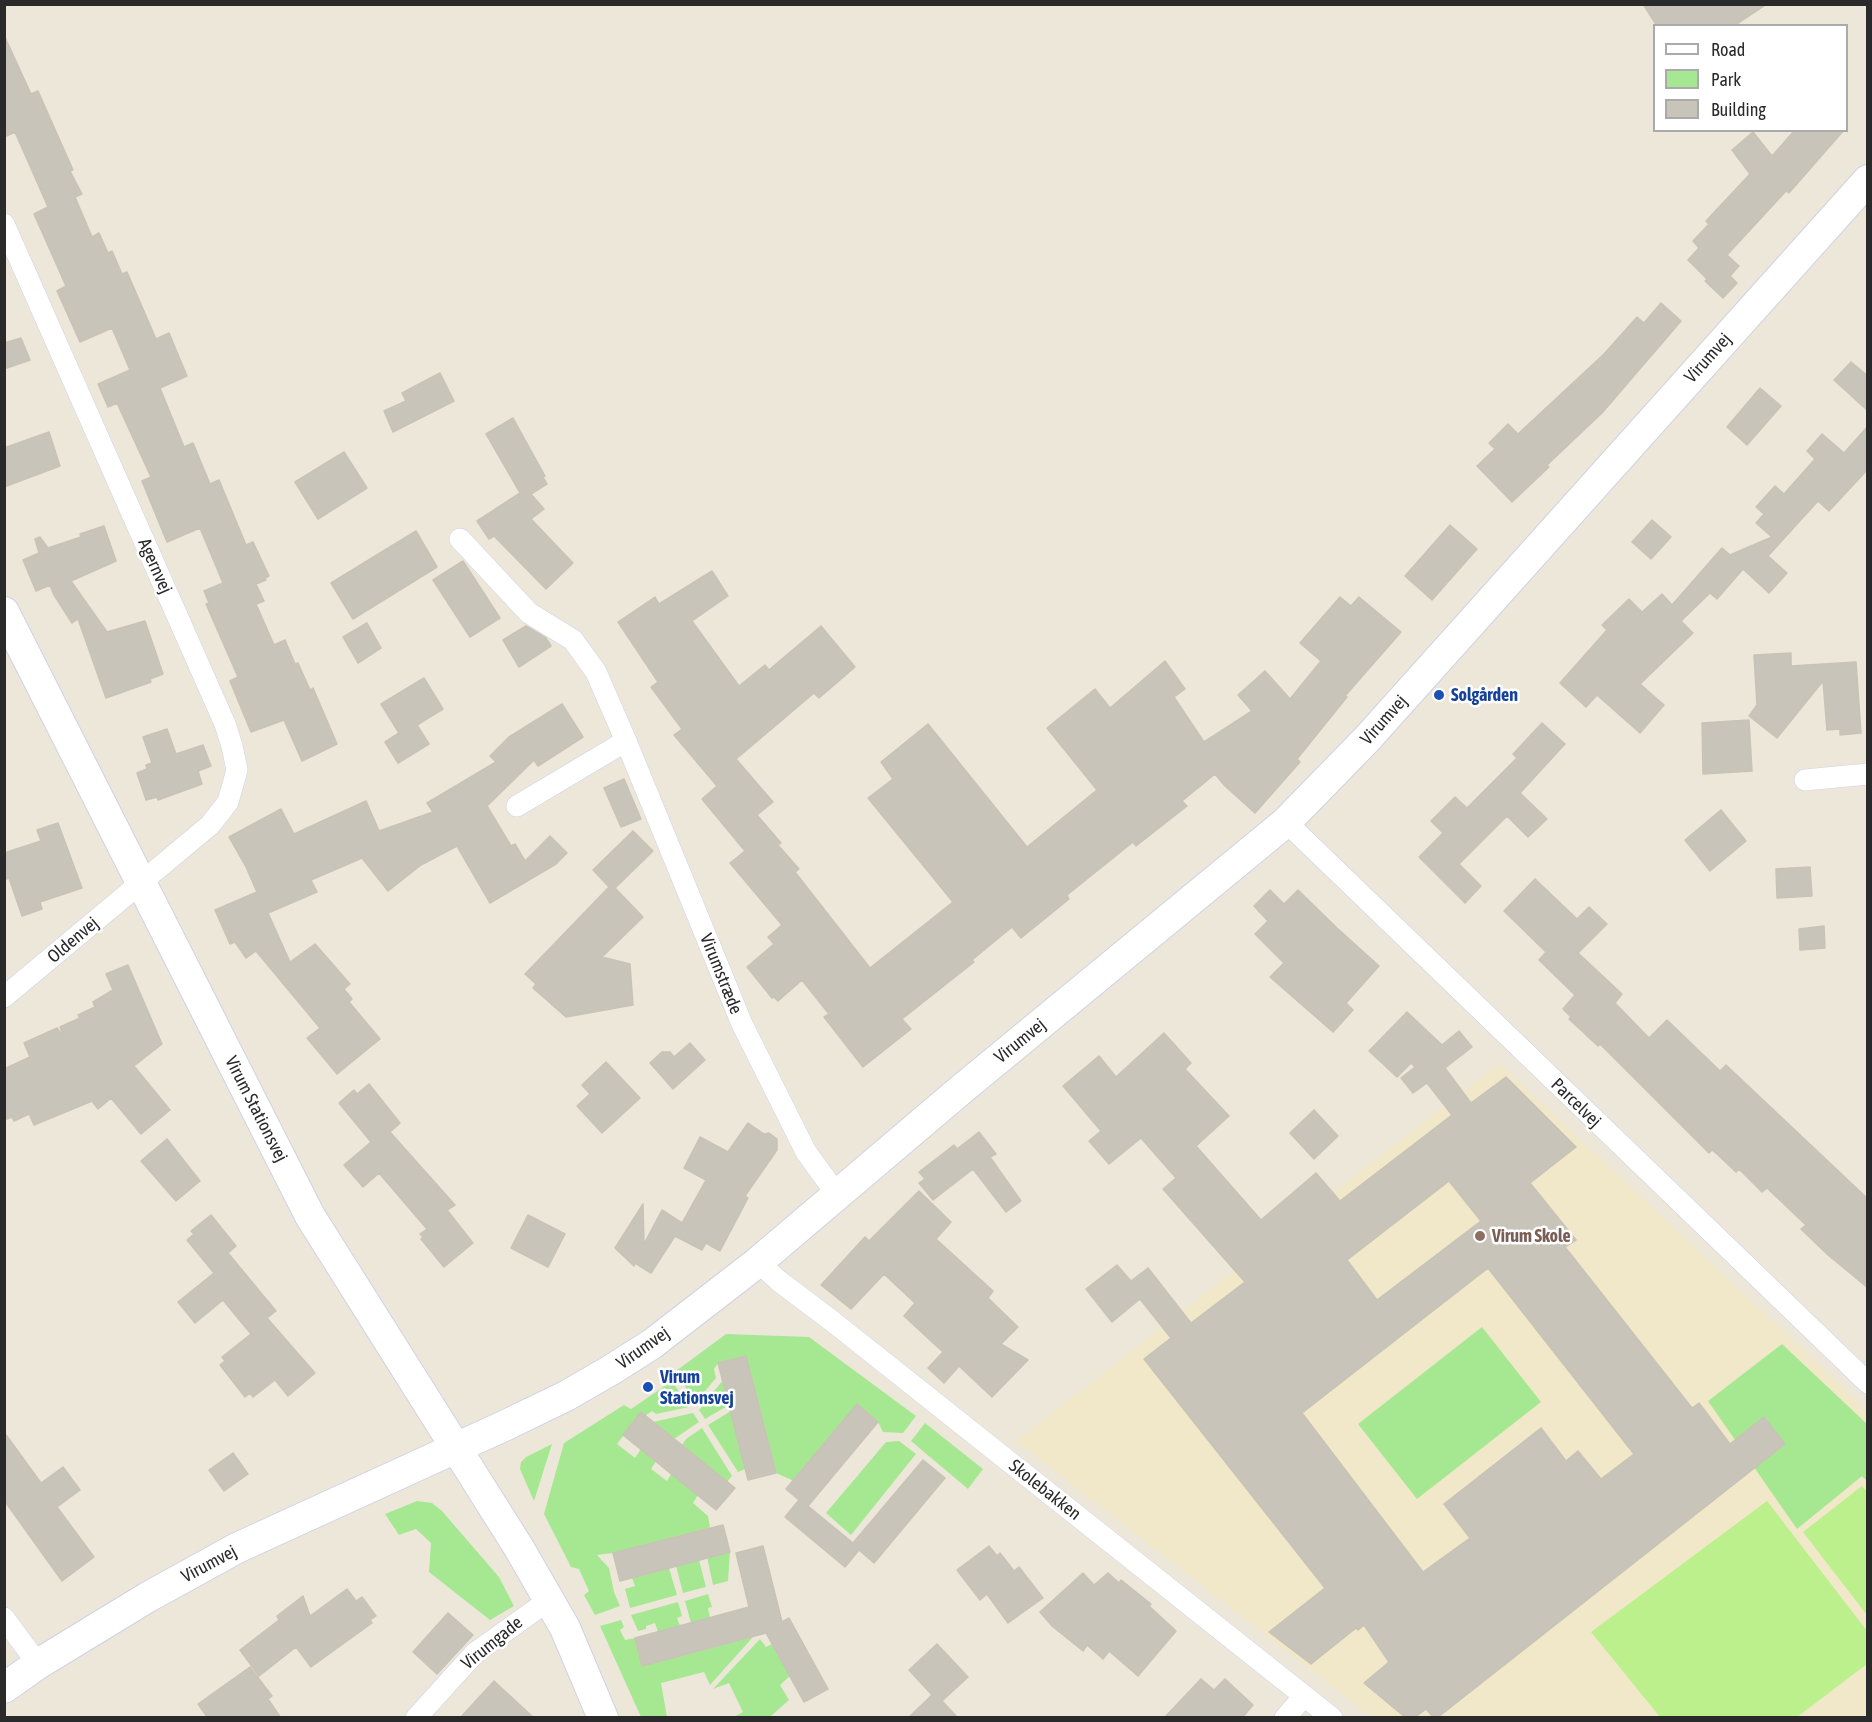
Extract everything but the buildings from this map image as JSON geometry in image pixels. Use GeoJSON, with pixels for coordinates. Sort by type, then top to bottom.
{"type":"FeatureCollection","features":[{"type":"Feature","properties":{"kind":"street","name":"Virumvej"},"geometry":{"type":"LineString","coordinates":[[4,1688],[38,1664],[148,1597],[237,1548],[548,1405],[611,1370],[652,1344],[758,1262],[971,1081],[1286,822],[1367,739],[1868,180]]}},
{"type":"Feature","properties":{"kind":"street","name":"Agernvej"},"geometry":{"type":"LineString","coordinates":[[4,224],[225,724],[237,770],[228,802],[210,825],[141,883]]}},
{"type":"Feature","properties":{"kind":"street","name":"Virumstræde"},"geometry":{"type":"LineString","coordinates":[[460,539],[529,613],[573,640],[596,672],[742,1024],[806,1152],[838,1196]]}},
{"type":"Feature","properties":{"kind":"street","name":"Virum Stationsvej"},"geometry":{"type":"LineString","coordinates":[[4,612],[310,1216],[513,1538],[565,1628],[603,1718]]}},
{"type":"Feature","properties":{"kind":"street"},"geometry":{"type":"LineString","coordinates":[[517,806],[626,741]]}},
{"type":"Feature","properties":{"kind":"street"},"geometry":{"type":"LineString","coordinates":[[1805,780],[1868,774]]}},
{"type":"Feature","properties":{"kind":"street","name":"Parcelvej"},"geometry":{"type":"LineString","coordinates":[[1286,822],[1868,1383]]}},
{"type":"Feature","properties":{"kind":"street","name":"Oldenvej"},"geometry":{"type":"LineString","coordinates":[[4,997],[141,883]]}},
{"type":"Feature","properties":{"kind":"street","name":"Skolebakken"},"geometry":{"type":"LineString","coordinates":[[758,1262],[779,1281],[1332,1718]]}},
{"type":"Feature","properties":{"kind":"street","name":"Virumgade"},"geometry":{"type":"LineString","coordinates":[[416,1718],[475,1653],[549,1600]]}},
{"type":"Feature","properties":{"kind":"street"},"geometry":{"type":"LineString","coordinates":[[4,1618],[38,1664]]}},
{"type":"Feature","properties":{"kind":"street"},"geometry":{"type":"LineString","coordinates":[[1285,1718],[1304,1696]]}},
{"type":"Feature","properties":{"kind":"shaded area","name":"Virum Skole"},"geometry":{"type":"Polygon","coordinates":[[[1499,1063],[1867,1410],[1867,1712],[1860,1718],[1371,1717],[1016,1441],[1499,1063]]]}},
{"type":"Feature","properties":{"kind":"green space"},"geometry":{"type":"Polygon","coordinates":[[[1482,1327],[1541,1402],[1417,1499],[1358,1424],[1482,1327]]]}},
{"type":"Feature","properties":{"kind":"green space"},"geometry":{"type":"Polygon","coordinates":[[[726,1334],[809,1337],[916,1416],[903,1433],[883,1432],[878,1422],[857,1405],[794,1481],[776,1473],[718,1363],[714,1369],[716,1378],[695,1403],[676,1371],[726,1334]]]}},
{"type":"Feature","properties":{"kind":"green space"},"geometry":{"type":"Polygon","coordinates":[[[1782,1344],[1867,1424],[1867,1481],[1862,1476],[1797,1529],[1708,1401],[1782,1344]]]}},
{"type":"Feature","properties":{"kind":"green space"},"geometry":{"type":"Polygon","coordinates":[[[723,1380],[729,1405],[705,1419],[699,1410],[723,1380]]]}},
{"type":"Feature","properties":{"kind":"green space"},"geometry":{"type":"Polygon","coordinates":[[[672,1381],[689,1407],[656,1414],[652,1411],[645,1416],[641,1413],[617,1444],[635,1458],[641,1449],[656,1461],[651,1469],[667,1481],[671,1474],[698,1495],[693,1503],[708,1516],[710,1528],[597,1555],[609,1568],[614,1592],[620,1606],[595,1615],[584,1595],[589,1591],[579,1569],[571,1567],[544,1514],[564,1443],[624,1405],[631,1409],[672,1381]]]}},
{"type":"Feature","properties":{"kind":"green space"},"geometry":{"type":"Polygon","coordinates":[[[731,1411],[745,1469],[738,1472],[708,1425],[731,1411]]]}},
{"type":"Feature","properties":{"kind":"green space"},"geometry":{"type":"Polygon","coordinates":[[[693,1413],[699,1422],[674,1439],[653,1422],[693,1413]]]}},
{"type":"Feature","properties":{"kind":"green space"},"geometry":{"type":"Polygon","coordinates":[[[925,1423],[983,1469],[968,1489],[911,1441],[925,1423]]]}},
{"type":"Feature","properties":{"kind":"green space"},"geometry":{"type":"Polygon","coordinates":[[[702,1428],[732,1476],[727,1482],[682,1445],[686,1439],[702,1428]]]}},
{"type":"Feature","properties":{"kind":"green space"},"geometry":{"type":"Polygon","coordinates":[[[899,1441],[916,1454],[851,1535],[826,1513],[886,1442],[899,1441]]]}},
{"type":"Feature","properties":{"kind":"green space"},"geometry":{"type":"Polygon","coordinates":[[[552,1444],[534,1501],[520,1469],[521,1462],[526,1457],[552,1444]]]}},
{"type":"Feature","properties":{"kind":"green space"},"geometry":{"type":"Polygon","coordinates":[[[1862,1486],[1868,1493],[1867,1615],[1803,1532],[1862,1486]]]}},
{"type":"Feature","properties":{"kind":"green space"},"geometry":{"type":"Polygon","coordinates":[[[417,1501],[432,1503],[442,1511],[499,1577],[514,1606],[490,1620],[429,1572],[431,1543],[416,1529],[399,1535],[385,1514],[417,1501]]]}},
{"type":"Feature","properties":{"kind":"green space"},"geometry":{"type":"Polygon","coordinates":[[[1767,1501],[1867,1631],[1867,1664],[1797,1717],[1660,1717],[1591,1632],[1767,1501]]]}},
{"type":"Feature","properties":{"kind":"green space"},"geometry":{"type":"Polygon","coordinates":[[[730,1552],[728,1581],[713,1585],[707,1557],[730,1552]]]}},
{"type":"Feature","properties":{"kind":"green space"},"geometry":{"type":"Polygon","coordinates":[[[699,1560],[706,1587],[683,1593],[676,1566],[699,1560]]]}},
{"type":"Feature","properties":{"kind":"green space"},"geometry":{"type":"Polygon","coordinates":[[[669,1568],[677,1595],[630,1608],[625,1589],[635,1586],[632,1578],[669,1568]]]}},
{"type":"Feature","properties":{"kind":"green space"},"geometry":{"type":"Polygon","coordinates":[[[708,1594],[712,1607],[708,1608],[710,1618],[691,1623],[685,1601],[708,1594]]]}},
{"type":"Feature","properties":{"kind":"green space"},"geometry":{"type":"Polygon","coordinates":[[[678,1602],[682,1616],[677,1618],[680,1626],[658,1632],[655,1623],[638,1631],[631,1615],[678,1602]]]}},
{"type":"Feature","properties":{"kind":"green space"},"geometry":{"type":"Polygon","coordinates":[[[621,1620],[624,1627],[620,1630],[625,1640],[635,1638],[642,1666],[753,1637],[710,1685],[704,1672],[661,1683],[667,1717],[641,1717],[600,1626],[621,1620]]]}},
{"type":"Feature","properties":{"kind":"green space"},"geometry":{"type":"Polygon","coordinates":[[[760,1639],[766,1647],[772,1644],[790,1676],[780,1685],[789,1700],[770,1717],[734,1717],[743,1712],[729,1683],[713,1689],[760,1639]]]}},
{"type":"Feature","properties":{"kind":"place","name":"Solgården"},"geometry":{"type":"Point","coordinates":[1439,695]}},
{"type":"Feature","properties":{"kind":"place","name":"Virum Skole"},"geometry":{"type":"Point","coordinates":[1480,1236]}},
{"type":"Feature","properties":{"kind":"place","name":"Virum Stationsvej"},"geometry":{"type":"Point","coordinates":[648,1387]}}]}
